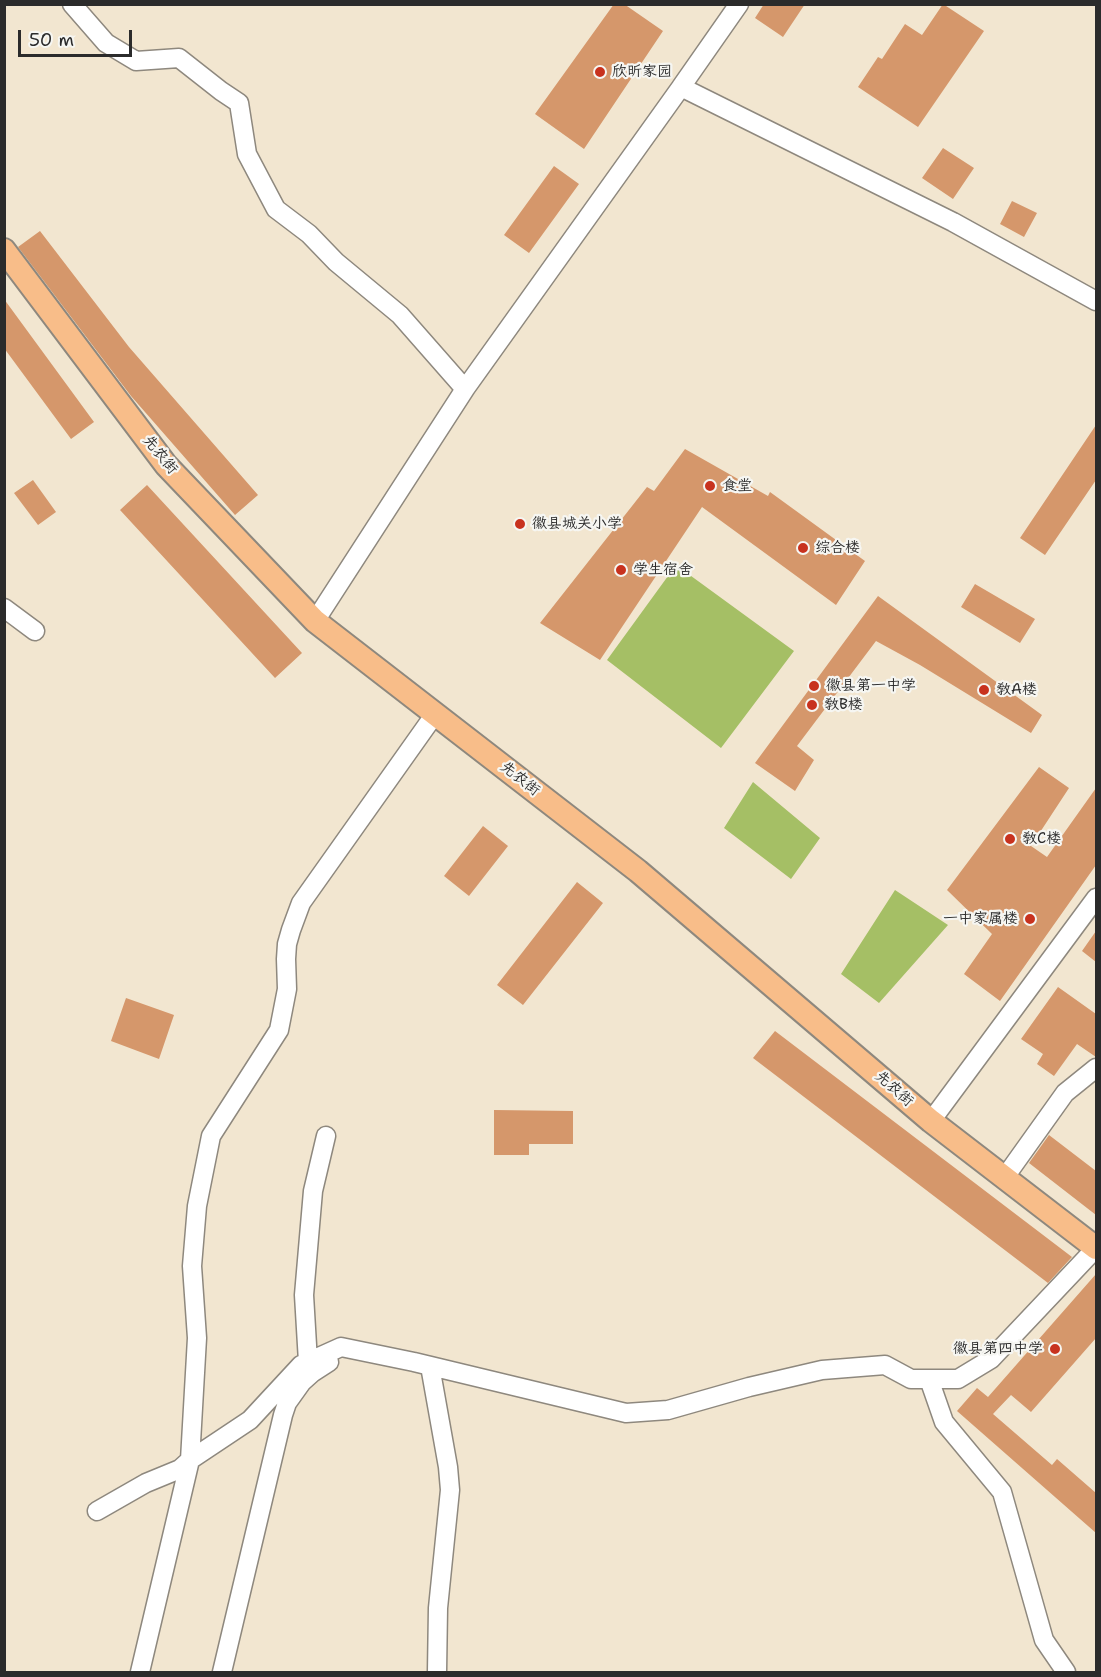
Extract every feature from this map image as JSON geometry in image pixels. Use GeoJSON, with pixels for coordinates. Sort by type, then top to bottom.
{"type":"FeatureCollection","features":[{"type":"Feature","properties":{"kind":"main road","name":"先农街"},"geometry":{"type":"LineString","coordinates":[[4,250],[166,465],[315,621],[638,871],[931,1121],[1096,1248]]}},
{"type":"Feature","properties":{"kind":"street"},"geometry":{"type":"LineString","coordinates":[[72,4],[106,43],[136,61],[179,58],[239,102],[247,154],[276,209],[309,234],[336,262],[400,315],[465,389]]}},
{"type":"Feature","properties":{"kind":"street"},"geometry":{"type":"LineString","coordinates":[[315,621],[465,389],[739,4]]}},
{"type":"Feature","properties":{"kind":"street"},"geometry":{"type":"LineString","coordinates":[[681,87],[953,222],[1096,301]]}},
{"type":"Feature","properties":{"kind":"street"},"geometry":{"type":"LineString","coordinates":[[4,608],[35,631]]}},
{"type":"Feature","properties":{"kind":"street"},"geometry":{"type":"LineString","coordinates":[[140,1672],[190,1460],[197,1338],[192,1266],[197,1206],[211,1136],[279,1030],[287,988],[287,944],[301,903],[435,714]]}},
{"type":"Feature","properties":{"kind":"street"},"geometry":{"type":"LineString","coordinates":[[931,1121],[1096,898]]}},
{"type":"Feature","properties":{"kind":"street"},"geometry":{"type":"LineString","coordinates":[[1005,1177],[1065,1094],[1096,1068]]}},
{"type":"Feature","properties":{"kind":"street"},"geometry":{"type":"LineString","coordinates":[[308,1362],[304,1295],[313,1191],[326,1136]]}},
{"type":"Feature","properties":{"kind":"street"},"geometry":{"type":"LineString","coordinates":[[96,1511],[146,1483],[180,1468],[250,1420],[301,1365],[341,1347],[626,1413],[668,1410],[749,1387],[822,1370],[885,1365],[910,1379],[958,1379],[990,1359],[1096,1248]]}},
{"type":"Feature","properties":{"kind":"street"},"geometry":{"type":"LineString","coordinates":[[222,1672],[283,1415],[294,1392],[302,1382],[333,1360],[341,1347]]}},
{"type":"Feature","properties":{"kind":"street"},"geometry":{"type":"LineString","coordinates":[[430,1366],[450,1490],[438,1608],[437,1672]]}},
{"type":"Feature","properties":{"kind":"street"},"geometry":{"type":"LineString","coordinates":[[929,1379],[944,1422],[1002,1492],[1044,1640],[1066,1672]]}},
{"type":"Feature","properties":{"kind":"green space"},"geometry":{"type":"Polygon","coordinates":[[[676,565],[794,651],[721,748],[607,660],[676,565]]]}},
{"type":"Feature","properties":{"kind":"green space"},"geometry":{"type":"Polygon","coordinates":[[[753,782],[820,838],[791,879],[724,828],[753,782]]]}},
{"type":"Feature","properties":{"kind":"green space"},"geometry":{"type":"Polygon","coordinates":[[[895,890],[948,925],[879,1003],[841,974],[895,890]]]}},
{"type":"Feature","properties":{"kind":"building","name":"欣昕家园"},"geometry":{"type":"Polygon","coordinates":[[[614,4],[624,4],[663,31],[584,149],[535,114],[614,4]]]}},
{"type":"Feature","properties":{"kind":"building"},"geometry":{"type":"Polygon","coordinates":[[[764,4],[805,4],[783,37],[755,18],[764,4]]]}},
{"type":"Feature","properties":{"kind":"building"},"geometry":{"type":"Polygon","coordinates":[[[943,4],[984,31],[918,127],[858,87],[878,57],[882,59],[905,24],[922,35],[943,4]]]}},
{"type":"Feature","properties":{"kind":"building"},"geometry":{"type":"Polygon","coordinates":[[[943,148],[974,168],[953,199],[922,178],[943,148]]]}},
{"type":"Feature","properties":{"kind":"building"},"geometry":{"type":"Polygon","coordinates":[[[554,166],[579,184],[529,253],[504,235],[554,166]]]}},
{"type":"Feature","properties":{"kind":"building"},"geometry":{"type":"Polygon","coordinates":[[[1012,201],[1037,213],[1024,237],[1000,224],[1012,201]]]}},
{"type":"Feature","properties":{"kind":"building"},"geometry":{"type":"Polygon","coordinates":[[[40,231],[129,347],[258,495],[235,515],[131,396],[18,247],[40,231]]]}},
{"type":"Feature","properties":{"kind":"building"},"geometry":{"type":"Polygon","coordinates":[[[4,299],[94,422],[71,439],[4,348],[4,299]]]}},
{"type":"Feature","properties":{"kind":"building"},"geometry":{"type":"Polygon","coordinates":[[[1096,425],[1096,480],[1045,555],[1020,538],[1096,425]]]}},
{"type":"Feature","properties":{"kind":"building"},"geometry":{"type":"Polygon","coordinates":[[[685,449],[768,496],[770,492],[865,561],[836,605],[702,507],[600,660],[540,623],[647,487],[654,491],[685,449]]]}},
{"type":"Feature","properties":{"kind":"building"},"geometry":{"type":"Polygon","coordinates":[[[33,480],[56,512],[38,525],[14,493],[33,480]]]}},
{"type":"Feature","properties":{"kind":"building"},"geometry":{"type":"Polygon","coordinates":[[[147,485],[302,653],[275,678],[120,510],[147,485]]]}},
{"type":"Feature","properties":{"kind":"building"},"geometry":{"type":"Polygon","coordinates":[[[975,584],[1035,619],[1020,643],[961,607],[975,584]]]}},
{"type":"Feature","properties":{"kind":"building","name":"教B楼"},"geometry":{"type":"Polygon","coordinates":[[[878,596],[1042,715],[1031,733],[920,665],[876,641],[797,746],[814,760],[795,791],[755,763],[878,596]]]}},
{"type":"Feature","properties":{"kind":"building"},"geometry":{"type":"Polygon","coordinates":[[[1039,767],[1069,788],[1031,846],[1047,857],[1096,788],[1096,865],[1000,1001],[964,974],[992,934],[947,890],[1039,767]]]}},
{"type":"Feature","properties":{"kind":"building"},"geometry":{"type":"Polygon","coordinates":[[[483,826],[508,846],[469,896],[444,876],[483,826]]]}},
{"type":"Feature","properties":{"kind":"building"},"geometry":{"type":"Polygon","coordinates":[[[577,882],[603,903],[523,1005],[497,985],[577,882]]]}},
{"type":"Feature","properties":{"kind":"building"},"geometry":{"type":"Polygon","coordinates":[[[1096,931],[1096,962],[1082,951],[1096,931]]]}},
{"type":"Feature","properties":{"kind":"building"},"geometry":{"type":"Polygon","coordinates":[[[1058,987],[1096,1014],[1096,1057],[1077,1044],[1054,1076],[1037,1064],[1043,1054],[1021,1039],[1058,987]]]}},
{"type":"Feature","properties":{"kind":"building"},"geometry":{"type":"Polygon","coordinates":[[[126,998],[174,1015],[159,1059],[111,1041],[126,998]]]}},
{"type":"Feature","properties":{"kind":"building"},"geometry":{"type":"Polygon","coordinates":[[[775,1031],[1072,1257],[1048,1283],[753,1058],[775,1031]]]}},
{"type":"Feature","properties":{"kind":"building"},"geometry":{"type":"Polygon","coordinates":[[[494,1110],[573,1111],[573,1144],[529,1144],[529,1155],[494,1155],[494,1110]]]}},
{"type":"Feature","properties":{"kind":"building"},"geometry":{"type":"Polygon","coordinates":[[[1049,1135],[1096,1171],[1096,1215],[1029,1163],[1049,1135]]]}},
{"type":"Feature","properties":{"kind":"building"},"geometry":{"type":"Polygon","coordinates":[[[1096,1274],[1096,1338],[1031,1412],[1011,1395],[993,1414],[1052,1465],[1057,1459],[1096,1493],[1096,1533],[957,1411],[977,1388],[988,1397],[1096,1274]]]}},
{"type":"Feature","properties":{"kind":"place","name":"欣昕家园"},"geometry":{"type":"Point","coordinates":[600,72]}},
{"type":"Feature","properties":{"kind":"place","name":"食堂"},"geometry":{"type":"Point","coordinates":[710,486]}},
{"type":"Feature","properties":{"kind":"place","name":"徽县城关小学"},"geometry":{"type":"Point","coordinates":[520,524]}},
{"type":"Feature","properties":{"kind":"place","name":"综合楼"},"geometry":{"type":"Point","coordinates":[803,548]}},
{"type":"Feature","properties":{"kind":"place","name":"学生宿舍"},"geometry":{"type":"Point","coordinates":[621,570]}},
{"type":"Feature","properties":{"kind":"place","name":"徽县第一中学"},"geometry":{"type":"Point","coordinates":[814,686]}},
{"type":"Feature","properties":{"kind":"place","name":"教A楼"},"geometry":{"type":"Point","coordinates":[984,690]}},
{"type":"Feature","properties":{"kind":"place","name":"教B楼"},"geometry":{"type":"Point","coordinates":[812,705]}},
{"type":"Feature","properties":{"kind":"place","name":"教C楼"},"geometry":{"type":"Point","coordinates":[1010,839]}},
{"type":"Feature","properties":{"kind":"place","name":"一中家属楼"},"geometry":{"type":"Point","coordinates":[1030,919]}},
{"type":"Feature","properties":{"kind":"place","name":"徽县第四中学"},"geometry":{"type":"Point","coordinates":[1055,1349]}}]}
